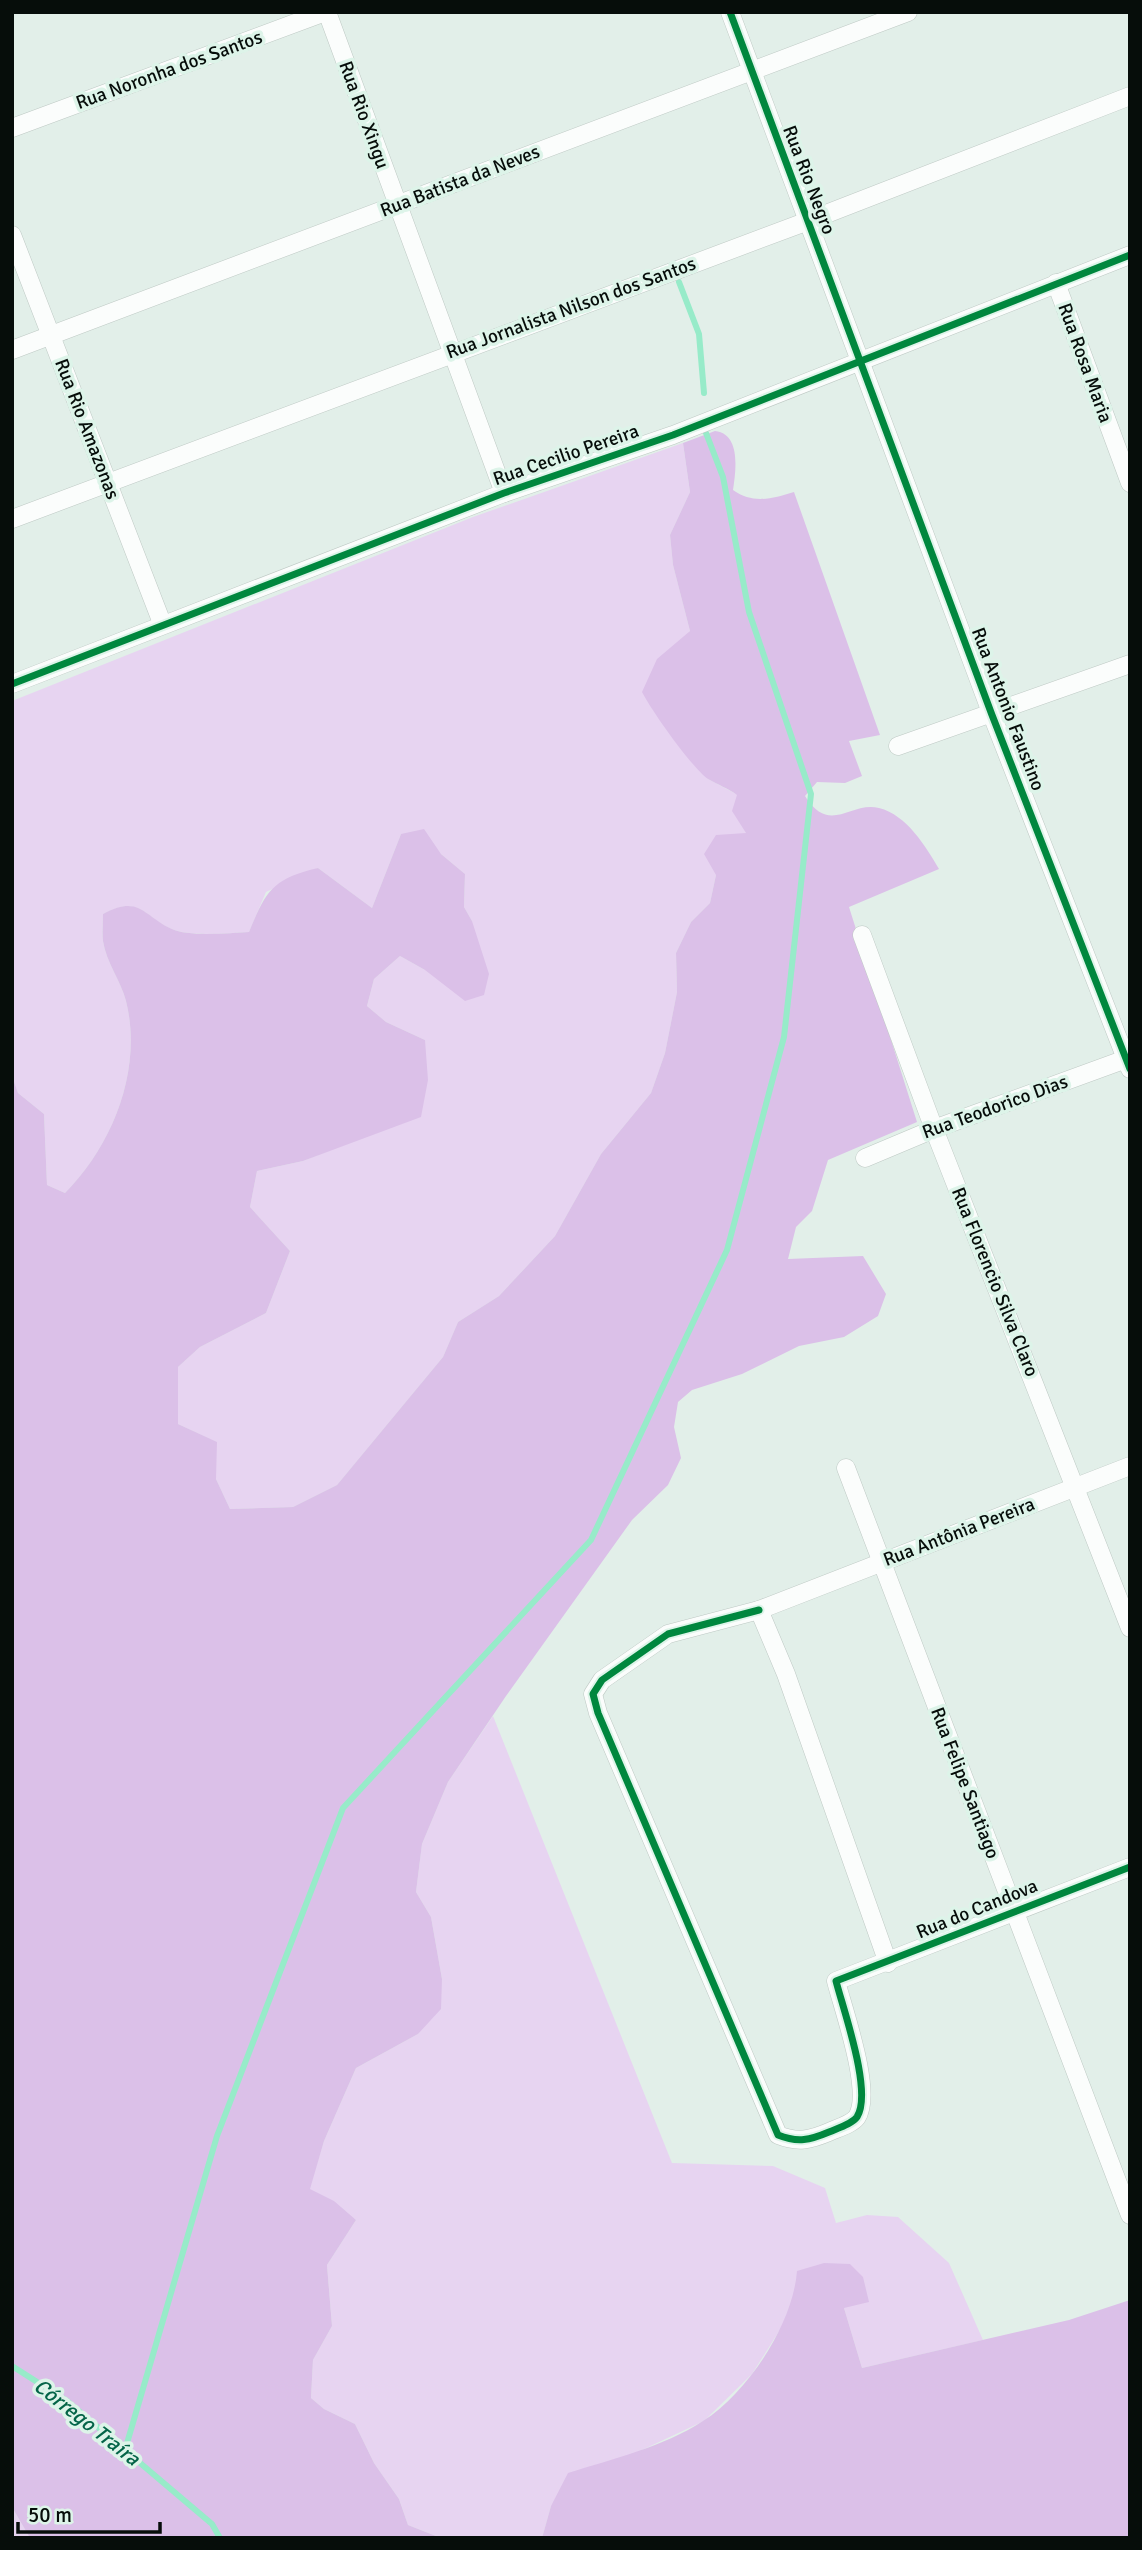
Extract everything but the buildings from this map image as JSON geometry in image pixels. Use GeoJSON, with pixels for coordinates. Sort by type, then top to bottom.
{"type":"FeatureCollection","features":[{"type":"Feature","properties":{"kind":"street","name":"Rua Noronha dos Santos"},"geometry":{"type":"LineString","coordinates":[[12,128],[326,12]]}},
{"type":"Feature","properties":{"kind":"street","name":"Rua Rio Xingu"},"geometry":{"type":"LineString","coordinates":[[326,12],[504,493]]}},
{"type":"Feature","properties":{"kind":"street","name":"Rua Rio Negro"},"geometry":{"type":"LineString","coordinates":[[730,12],[860,359]]}},
{"type":"Feature","properties":{"kind":"street","name":"Rua Batista da Neves"},"geometry":{"type":"LineString","coordinates":[[12,350],[908,12]]}},
{"type":"Feature","properties":{"kind":"street","name":"Rua Jornalista Nilson dos Santos"},"geometry":{"type":"LineString","coordinates":[[12,519],[808,221],[1130,96]]}},
{"type":"Feature","properties":{"kind":"street","name":"Rua Rio Amazonas"},"geometry":{"type":"LineString","coordinates":[[12,235],[162,623]]}},
{"type":"Feature","properties":{"kind":"street","name":"Rua Cecilio Pereira"},"geometry":{"type":"LineString","coordinates":[[12,684],[162,623],[504,493],[673,435],[860,359],[1130,255]]}},
{"type":"Feature","properties":{"kind":"street","name":"Rua Rosa Maria"},"geometry":{"type":"LineString","coordinates":[[1056,283],[1130,483]]}},
{"type":"Feature","properties":{"kind":"street","name":"Rua Antonio Faustino"},"geometry":{"type":"LineString","coordinates":[[860,359],[992,715],[1128,1064]]}},
{"type":"Feature","properties":{"kind":"street"},"geometry":{"type":"LineString","coordinates":[[898,746],[1130,664]]}},
{"type":"Feature","properties":{"kind":"street","name":"Rua Florencio Silva Claro"},"geometry":{"type":"LineString","coordinates":[[863,935],[933,1129],[1130,1628]]}},
{"type":"Feature","properties":{"kind":"street","name":"Rua Teodorico Dias"},"geometry":{"type":"LineString","coordinates":[[865,1158],[933,1129],[1128,1064]]}},
{"type":"Feature","properties":{"kind":"street","name":"Rua Antônia Pereira"},"geometry":{"type":"LineString","coordinates":[[836,1981],[862,2084],[861,2108],[855,2120],[811,2140],[794,2141],[778,2135],[598,1713],[593,1694],[602,1680],[668,1634],[760,1611],[1130,1466]]}},
{"type":"Feature","properties":{"kind":"street","name":"Rua Felipe Santiago"},"geometry":{"type":"LineString","coordinates":[[846,1468],[1130,2216]]}},
{"type":"Feature","properties":{"kind":"street"},"geometry":{"type":"LineString","coordinates":[[760,1611],[786,1674],[888,1963]]}},
{"type":"Feature","properties":{"kind":"street","name":"Rua do Candova"},"geometry":{"type":"LineString","coordinates":[[836,1981],[888,1963],[1013,1910],[1130,1867]]}},
{"type":"Feature","properties":{"kind":"shaded area"},"geometry":{"type":"Polygon","coordinates":[[[715,431],[729,439],[733,446],[733,490],[755,499],[794,492],[880,735],[849,741],[862,776],[845,783],[817,782],[805,796],[814,808],[832,816],[869,807],[889,812],[915,833],[939,869],[849,907],[917,1122],[828,1160],[812,1211],[796,1227],[788,1259],[863,1256],[886,1294],[878,1316],[844,1337],[799,1346],[742,1374],[692,1390],[678,1402],[674,1427],[681,1458],[668,1485],[632,1520],[506,1696],[448,1782],[422,1844],[416,1892],[431,1917],[442,1979],[441,2009],[418,2034],[356,2068],[324,2141],[310,2189],[334,2201],[356,2220],[327,2265],[332,2326],[313,2360],[311,2398],[324,2409],[355,2424],[374,2463],[399,2499],[408,2525],[441,2538],[30,2538],[12,2507],[12,1076],[18,1093],[44,1114],[47,1185],[65,1193],[82,1174],[110,1129],[127,1079],[130,1027],[126,1001],[105,949],[103,914],[125,906],[140,909],[172,929],[188,933],[249,932],[260,906],[280,882],[318,868],[372,908],[401,834],[424,829],[441,854],[465,874],[464,907],[472,921],[489,974],[484,995],[465,1001],[425,970],[400,956],[374,979],[367,1006],[386,1022],[425,1040],[428,1080],[421,1117],[303,1161],[257,1171],[250,1207],[290,1251],[266,1313],[200,1347],[178,1367],[178,1424],[217,1442],[216,1479],[230,1509],[293,1507],[337,1485],[443,1357],[458,1322],[499,1296],[555,1236],[601,1154],[651,1093],[665,1053],[677,992],[676,953],[691,922],[710,903],[716,875],[704,854],[716,835],[746,833],[732,811],[737,795],[701,773],[672,738],[642,692],[657,659],[690,631],[673,565],[670,535],[690,492],[683,443],[715,431]]]}},
{"type":"Feature","properties":{"kind":"shaded area"},"geometry":{"type":"Polygon","coordinates":[[[683,443],[690,492],[670,535],[673,565],[690,631],[681,641],[678,742],[708,779],[738,795],[746,833],[716,875],[710,903],[691,922],[676,953],[677,992],[665,1053],[651,1093],[601,1154],[555,1236],[499,1296],[458,1322],[443,1357],[337,1485],[293,1507],[230,1509],[216,1479],[216,1442],[178,1424],[178,1367],[200,1347],[266,1313],[290,1251],[250,1207],[257,1171],[303,1161],[348,1143],[425,1040],[386,1022],[367,1006],[374,979],[400,956],[425,970],[472,921],[464,907],[465,874],[441,854],[401,834],[372,908],[318,868],[266,892],[249,932],[210,934],[179,931],[141,910],[126,906],[103,914],[105,949],[126,1001],[130,1027],[127,1079],[110,1129],[82,1174],[65,1193],[47,1185],[44,1114],[18,1093],[12,1076],[12,701],[473,517],[683,443]]]}},
{"type":"Feature","properties":{"kind":"shaded area"},"geometry":{"type":"Polygon","coordinates":[[[493,1716],[672,2163],[773,2166],[825,2188],[836,2223],[867,2215],[898,2217],[949,2263],[983,2340],[862,2368],[844,2308],[795,2295],[783,2325],[752,2374],[704,2421],[642,2450],[551,2506],[542,2538],[441,2538],[408,2525],[399,2499],[374,2463],[355,2424],[324,2409],[311,2398],[313,2360],[332,2326],[327,2265],[356,2220],[309,2189],[324,2141],[356,2068],[418,2034],[442,1979],[431,1917],[416,1892],[422,1844],[448,1782],[493,1716]]]}},
{"type":"Feature","properties":{"kind":"shaded area"},"geometry":{"type":"Polygon","coordinates":[[[824,2263],[850,2264],[863,2277],[869,2302],[844,2308],[862,2368],[1069,2320],[1130,2300],[1130,2538],[542,2538],[551,2506],[568,2473],[637,2452],[688,2430],[720,2408],[736,2393],[765,2355],[777,2334],[794,2291],[797,2271],[824,2263]]]}},
{"type":"Feature","properties":{"kind":"shaded area"},"geometry":{"type":"Polygon","coordinates":[[[12,2507],[30,2538],[12,2538],[12,2507]]]}},
{"type":"Feature","properties":{"kind":"waterway"},"geometry":{"type":"LineString","coordinates":[[679,282],[699,334],[704,393]]}},
{"type":"Feature","properties":{"kind":"waterway"},"geometry":{"type":"LineString","coordinates":[[125,2450],[217,2136],[343,1808],[591,1540],[727,1250],[784,1037],[811,794],[749,612],[723,477],[706,433]]}},
{"type":"Feature","properties":{"kind":"waterway","name":"Córrego Traíra"},"geometry":{"type":"LineString","coordinates":[[12,2366],[67,2401],[212,2524],[220,2538]]}},
{"type":"Feature","properties":{"kind":"cycle path"},"geometry":{"type":"LineString","coordinates":[[730,12],[992,715],[1130,1069]]}},
{"type":"Feature","properties":{"kind":"cycle path"},"geometry":{"type":"LineString","coordinates":[[12,684],[504,493],[673,435],[1130,255]]}},
{"type":"Feature","properties":{"kind":"cycle path"},"geometry":{"type":"LineString","coordinates":[[759,1610],[668,1634],[602,1680],[593,1694],[598,1713],[778,2135],[798,2140],[810,2139],[844,2126],[857,2117],[861,2105],[859,2070],[836,1981],[1130,1867]]}}]}
